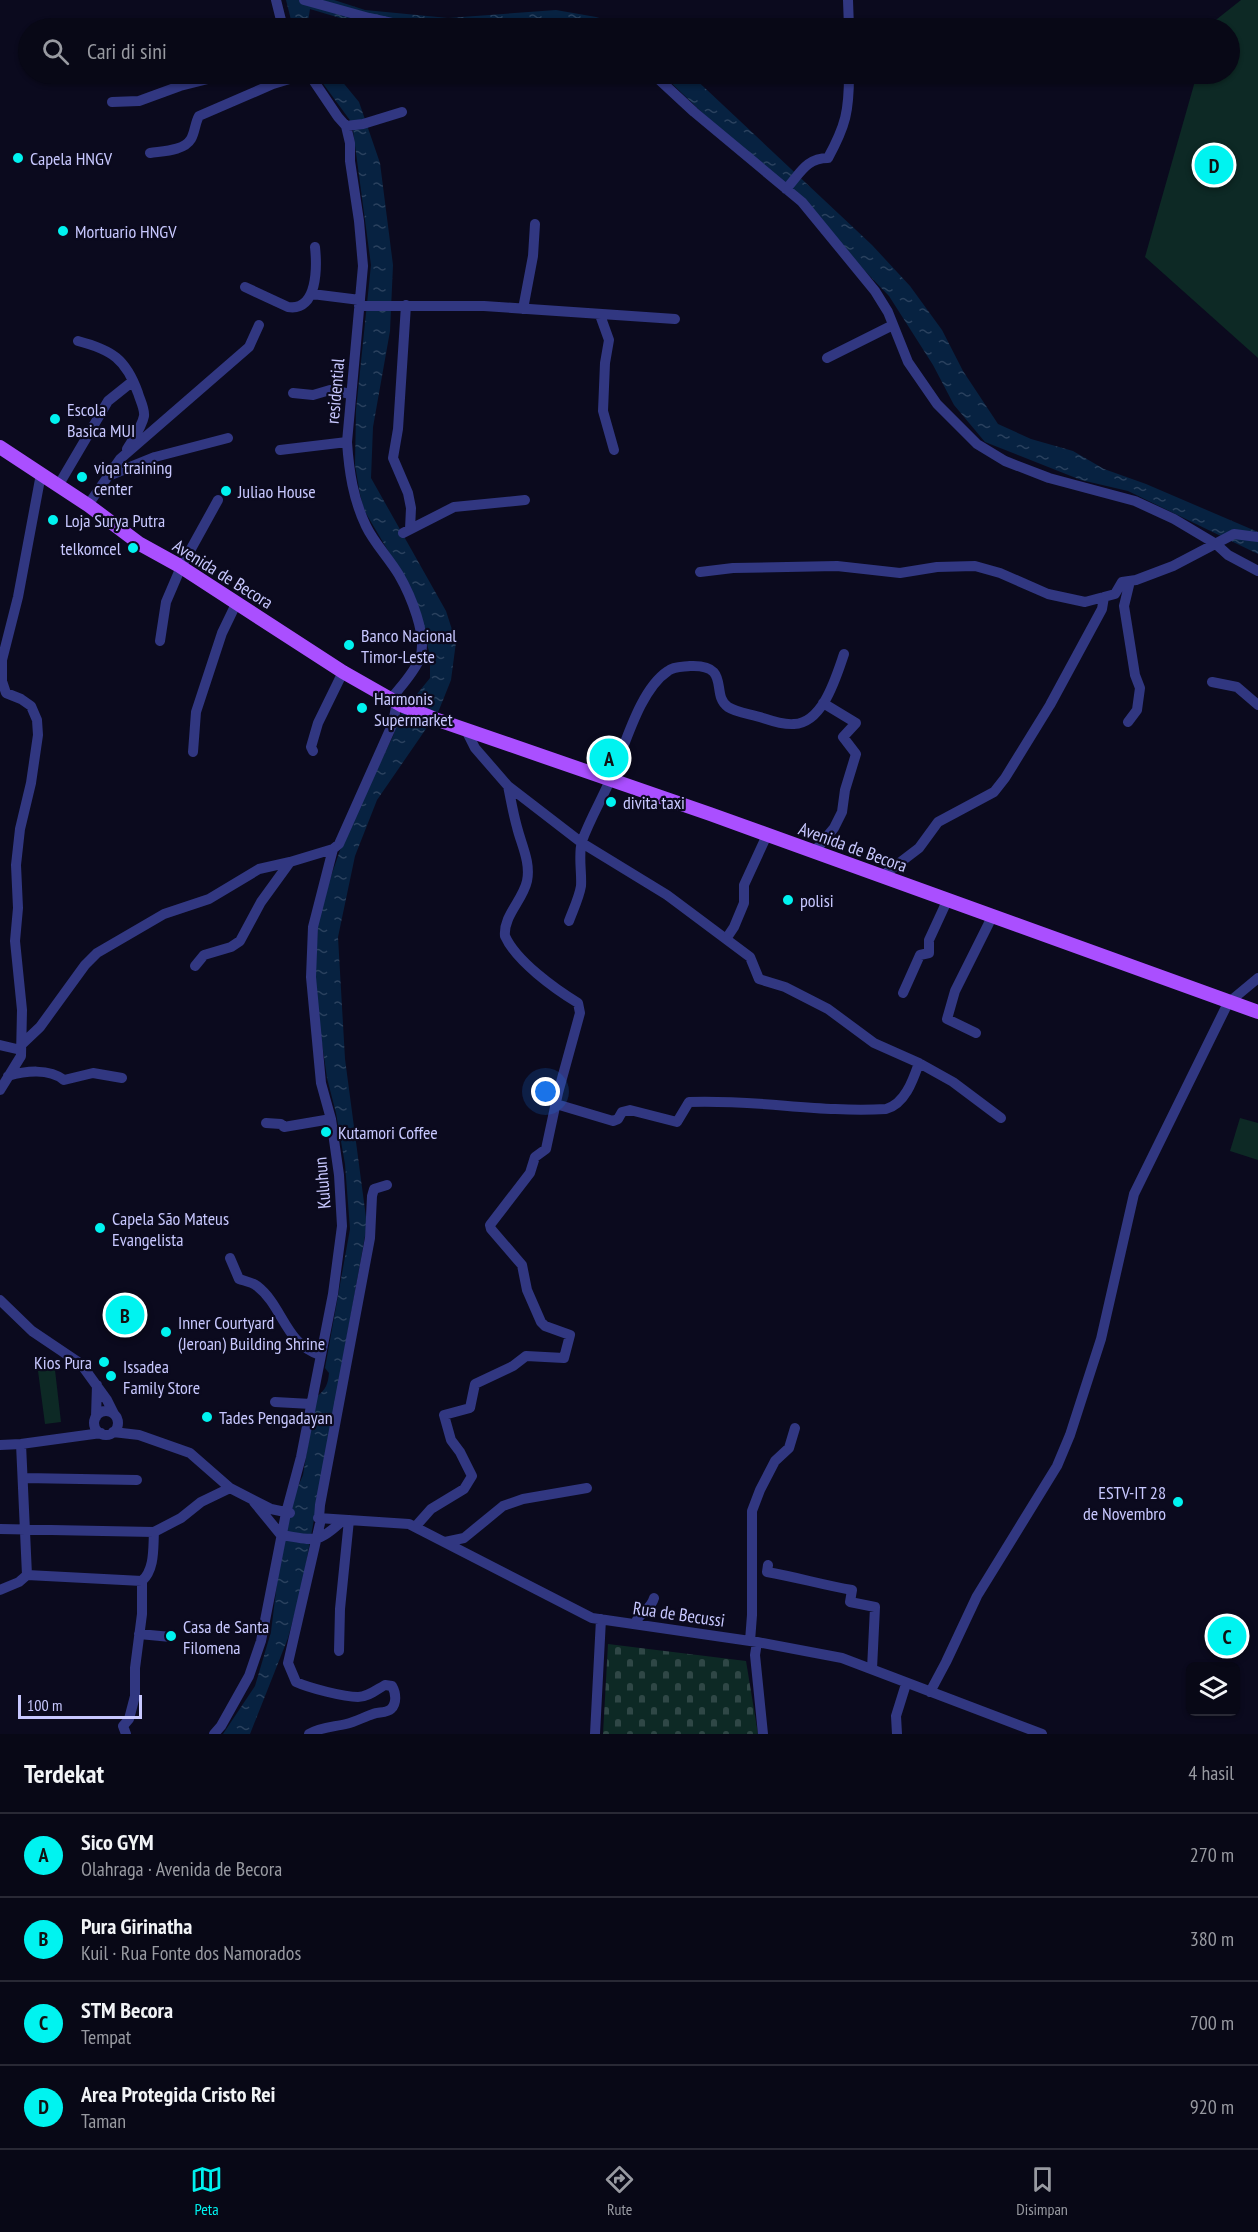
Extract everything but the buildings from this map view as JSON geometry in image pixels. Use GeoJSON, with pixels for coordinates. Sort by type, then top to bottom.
{"type":"FeatureCollection","features":[{"type":"Feature","properties":{"kind":"main road","name":"Avenida de Becora"},"geometry":{"type":"LineString","coordinates":[[0,447],[88,505],[140,544],[181,567],[344,672],[397,702],[435,719],[767,835],[1258,1012]]}},
{"type":"Feature","properties":{"kind":"street"},"geometry":{"type":"LineString","coordinates":[[276,0],[280,18]]}},
{"type":"Feature","properties":{"kind":"street"},"geometry":{"type":"LineString","coordinates":[[304,0],[369,18]]}},
{"type":"Feature","properties":{"kind":"street"},"geometry":{"type":"LineString","coordinates":[[848,0],[849,18]]}},
{"type":"Feature","properties":{"kind":"street"},"geometry":{"type":"LineString","coordinates":[[112,102],[139,101],[188,84]]}},
{"type":"Feature","properties":{"kind":"street"},"geometry":{"type":"LineString","coordinates":[[150,153],[177,148],[187,143],[191,139],[199,116],[273,84]]}},
{"type":"Feature","properties":{"kind":"street","name":"residential"},"geometry":{"type":"LineString","coordinates":[[314,84],[346,126],[359,220],[363,266],[347,442],[348,464],[354,494],[366,527],[400,577],[421,632],[420,658],[397,702]]}},
{"type":"Feature","properties":{"kind":"street"},"geometry":{"type":"LineString","coordinates":[[664,84],[802,202],[874,291],[888,312],[908,362],[937,404],[977,444],[1005,460],[1049,478],[1135,501],[1174,519],[1216,544],[1228,555],[1258,571]]}},
{"type":"Feature","properties":{"kind":"street"},"geometry":{"type":"LineString","coordinates":[[786,189],[816,158],[828,158],[842,132],[849,104],[849,84]]}},
{"type":"Feature","properties":{"kind":"street"},"geometry":{"type":"LineString","coordinates":[[346,126],[363,124],[402,112]]}},
{"type":"Feature","properties":{"kind":"street"},"geometry":{"type":"LineString","coordinates":[[523,309],[533,256],[535,224]]}},
{"type":"Feature","properties":{"kind":"street"},"geometry":{"type":"LineString","coordinates":[[245,287],[291,308],[301,306],[312,294],[317,262],[315,247]]}},
{"type":"Feature","properties":{"kind":"street"},"geometry":{"type":"LineString","coordinates":[[312,294],[361,304],[484,306],[675,319]]}},
{"type":"Feature","properties":{"kind":"street"},"geometry":{"type":"LineString","coordinates":[[401,305],[398,429],[393,458],[408,493],[411,508],[406,531],[454,507],[525,500]]}},
{"type":"Feature","properties":{"kind":"street"},"geometry":{"type":"LineString","coordinates":[[600,315],[609,340],[605,363],[603,411],[614,450]]}},
{"type":"Feature","properties":{"kind":"street"},"geometry":{"type":"LineString","coordinates":[[120,459],[249,347],[259,325]]}},
{"type":"Feature","properties":{"kind":"street"},"geometry":{"type":"LineString","coordinates":[[827,358],[893,325]]}},
{"type":"Feature","properties":{"kind":"street"},"geometry":{"type":"LineString","coordinates":[[78,341],[115,354],[134,381],[144,414],[141,425],[88,505]]}},
{"type":"Feature","properties":{"kind":"street"},"geometry":{"type":"LineString","coordinates":[[58,486],[108,401],[134,381]]}},
{"type":"Feature","properties":{"kind":"street"},"geometry":{"type":"LineString","coordinates":[[293,393],[313,395],[330,390],[351,394]]}},
{"type":"Feature","properties":{"kind":"street"},"geometry":{"type":"LineString","coordinates":[[108,477],[155,457],[228,438]]}},
{"type":"Feature","properties":{"kind":"street"},"geometry":{"type":"LineString","coordinates":[[279,450],[347,442]]}},
{"type":"Feature","properties":{"kind":"street"},"geometry":{"type":"LineString","coordinates":[[0,1090],[21,1056],[22,1010],[15,941],[18,908],[16,865],[20,829],[31,783],[38,735],[37,720],[32,706],[6,693],[1,669],[27,555],[40,474]]}},
{"type":"Feature","properties":{"kind":"street"},"geometry":{"type":"LineString","coordinates":[[160,641],[166,602],[181,567],[218,500]]}},
{"type":"Feature","properties":{"kind":"street"},"geometry":{"type":"LineString","coordinates":[[700,572],[733,568],[837,566],[900,573],[937,567],[975,566],[1000,573],[1048,594],[1085,602],[1115,594],[1122,582],[1173,566],[1234,534],[1258,537]]}},
{"type":"Feature","properties":{"kind":"street"},"geometry":{"type":"LineString","coordinates":[[1128,722],[1137,710],[1140,688],[1124,606],[1130,581]]}},
{"type":"Feature","properties":{"kind":"street"},"geometry":{"type":"LineString","coordinates":[[881,877],[919,848],[938,822],[994,792],[1050,705],[1102,609],[1104,597]]}},
{"type":"Feature","properties":{"kind":"street"},"geometry":{"type":"LineString","coordinates":[[193,752],[195,712],[222,633],[236,604]]}},
{"type":"Feature","properties":{"kind":"street"},"geometry":{"type":"LineString","coordinates":[[569,921],[581,888],[582,843],[636,713],[657,681],[669,670],[678,667],[700,666],[715,672],[719,681],[721,698],[727,706],[775,722],[795,724],[812,719],[834,683],[844,654]]}},
{"type":"Feature","properties":{"kind":"street"},"geometry":{"type":"LineString","coordinates":[[313,751],[311,747],[318,723],[344,672]]}},
{"type":"Feature","properties":{"kind":"street"},"geometry":{"type":"LineString","coordinates":[[1212,682],[1237,687],[1258,705]]}},
{"type":"Feature","properties":{"kind":"street","name":"Kuluhun"},"geometry":{"type":"LineString","coordinates":[[214,1734],[221,1726],[252,1667],[261,1641],[282,1535],[316,1387],[320,1355],[333,1294],[342,1226],[339,1175],[331,1119],[321,1083],[311,977],[313,927],[333,849],[339,844],[393,723],[397,702]]}},
{"type":"Feature","properties":{"kind":"street"},"geometry":{"type":"LineString","coordinates":[[814,852],[834,828],[842,812],[845,790],[855,754],[843,737],[856,723],[823,703]]}},
{"type":"Feature","properties":{"kind":"street"},"geometry":{"type":"LineString","coordinates":[[466,730],[475,748],[508,786],[582,843],[667,895],[750,957],[759,979],[785,987],[828,1009],[874,1043],[919,1063],[953,1082],[1001,1118]]}},
{"type":"Feature","properties":{"kind":"street"},"geometry":{"type":"LineString","coordinates":[[415,1527],[431,1509],[464,1489],[472,1476],[460,1452],[450,1440],[444,1415],[470,1408],[475,1384],[513,1366],[526,1356],[564,1358],[570,1335],[541,1322],[527,1290],[522,1265],[493,1233],[490,1225],[530,1173],[535,1157],[546,1149],[580,1013],[579,1006],[551,986],[518,953],[505,936],[506,924],[525,887],[528,874],[527,861],[508,786]]}},
{"type":"Feature","properties":{"kind":"street"},"geometry":{"type":"LineString","coordinates":[[726,939],[744,903],[744,885],[767,835]]}},
{"type":"Feature","properties":{"kind":"street"},"geometry":{"type":"LineString","coordinates":[[21,1048],[40,1027],[85,965],[97,953],[164,914],[209,899],[259,869],[333,849]]}},
{"type":"Feature","properties":{"kind":"street"},"geometry":{"type":"LineString","coordinates":[[195,966],[204,955],[231,947],[240,941],[261,902],[290,862]]}},
{"type":"Feature","properties":{"kind":"street"},"geometry":{"type":"LineString","coordinates":[[903,993],[920,955],[928,953],[929,940],[947,901]]}},
{"type":"Feature","properties":{"kind":"street"},"geometry":{"type":"LineString","coordinates":[[976,1033],[946,1019],[955,991],[992,917]]}},
{"type":"Feature","properties":{"kind":"street"},"geometry":{"type":"LineString","coordinates":[[930,1692],[976,1596],[1057,1466],[1070,1435],[1101,1339],[1134,1194],[1228,1003],[1258,978]]}},
{"type":"Feature","properties":{"kind":"street"},"geometry":{"type":"LineString","coordinates":[[0,1045],[21,1048]]}},
{"type":"Feature","properties":{"kind":"street"},"geometry":{"type":"LineString","coordinates":[[556,1104],[613,1121],[618,1119],[622,1112],[630,1110],[677,1122],[689,1102],[752,1102],[838,1110],[886,1109],[900,1101],[919,1063]]}},
{"type":"Feature","properties":{"kind":"street"},"geometry":{"type":"LineString","coordinates":[[8,1076],[23,1071],[57,1074],[64,1080],[93,1073],[122,1078]]}},
{"type":"Feature","properties":{"kind":"street"},"geometry":{"type":"LineString","coordinates":[[266,1123],[281,1124],[284,1127],[331,1119]]}},
{"type":"Feature","properties":{"kind":"street"},"geometry":{"type":"LineString","coordinates":[[309,1734],[316,1730],[348,1724],[386,1711],[392,1708],[395,1702],[395,1690],[392,1686],[384,1685],[372,1693],[359,1697],[306,1686],[296,1682],[288,1663],[319,1518],[370,1238],[372,1196],[374,1189],[387,1185]]}},
{"type":"Feature","properties":{"kind":"street"},"geometry":{"type":"LineString","coordinates":[[230,1258],[239,1279],[255,1284],[269,1298],[291,1335],[310,1352],[320,1355]]}},
{"type":"Feature","properties":{"kind":"street"},"geometry":{"type":"LineString","coordinates":[[0,1300],[32,1331],[81,1364],[97,1385],[116,1418],[113,1432]]}},
{"type":"Feature","properties":{"kind":"street"},"geometry":{"type":"LineString","coordinates":[[97,1385],[95,1418],[96,1428],[101,1433]]}},
{"type":"Feature","properties":{"kind":"street"},"geometry":{"type":"LineString","coordinates":[[275,1402],[311,1404]]}},
{"type":"Feature","properties":{"kind":"street"},"geometry":{"type":"LineString","coordinates":[[78,1435],[95,1418],[106,1411],[139,1435]]}},
{"type":"Feature","properties":{"kind":"street"},"geometry":{"type":"LineString","coordinates":[[763,1734],[752,1615],[752,1511],[775,1461],[789,1448],[795,1428]]}},
{"type":"Feature","properties":{"kind":"street"},"geometry":{"type":"LineString","coordinates":[[0,1445],[113,1432],[139,1435],[190,1453],[230,1488],[271,1509],[288,1513]]}},
{"type":"Feature","properties":{"kind":"street"},"geometry":{"type":"LineString","coordinates":[[21,1444],[27,1575]]}},
{"type":"Feature","properties":{"kind":"street"},"geometry":{"type":"LineString","coordinates":[[24,1478],[137,1479]]}},
{"type":"Feature","properties":{"kind":"street"},"geometry":{"type":"LineString","coordinates":[[0,1528],[154,1532],[181,1518],[201,1502],[230,1488]]}},
{"type":"Feature","properties":{"kind":"street"},"geometry":{"type":"LineString","coordinates":[[445,1542],[464,1538],[503,1506],[524,1499],[587,1488]]}},
{"type":"Feature","properties":{"kind":"street"},"geometry":{"type":"LineString","coordinates":[[252,1499],[282,1535],[314,1540],[346,1520]]}},
{"type":"Feature","properties":{"kind":"street","name":"Rua de Becussi"},"geometry":{"type":"LineString","coordinates":[[319,1518],[409,1524],[592,1618],[754,1641],[842,1659],[930,1692],[1019,1730],[1042,1734]]}},
{"type":"Feature","properties":{"kind":"street"},"geometry":{"type":"LineString","coordinates":[[339,1651],[346,1520]]}},
{"type":"Feature","properties":{"kind":"street"},"geometry":{"type":"LineString","coordinates":[[0,1590],[20,1582],[27,1575],[142,1581],[148,1576],[151,1568],[154,1532]]}},
{"type":"Feature","properties":{"kind":"street"},"geometry":{"type":"LineString","coordinates":[[768,1565],[767,1572],[852,1590],[850,1602],[875,1607],[872,1669]]}},
{"type":"Feature","properties":{"kind":"street"},"geometry":{"type":"LineString","coordinates":[[126,1734],[123,1726],[129,1719],[135,1696],[142,1581]]}},
{"type":"Feature","properties":{"kind":"street"},"geometry":{"type":"LineString","coordinates":[[634,1624],[636,1618],[652,1605],[654,1598]]}},
{"type":"Feature","properties":{"kind":"street"},"geometry":{"type":"LineString","coordinates":[[595,1734],[601,1619]]}},
{"type":"Feature","properties":{"kind":"street"},"geometry":{"type":"LineString","coordinates":[[139,1634],[171,1637]]}},
{"type":"Feature","properties":{"kind":"street"},"geometry":{"type":"LineString","coordinates":[[897,1734],[896,1716],[906,1684]]}},
{"type":"Feature","properties":{"kind":"green space"},"geometry":{"type":"Polygon","coordinates":[[[1241,0],[1258,0],[1258,358],[1145,257],[1194,84],[1240,84],[1240,18],[1218,18],[1241,0]]]}},
{"type":"Feature","properties":{"kind":"green space"},"geometry":{"type":"Polygon","coordinates":[[[1240,1118],[1258,1123],[1258,1160],[1230,1151],[1240,1118]]]}},
{"type":"Feature","properties":{"kind":"green space"},"geometry":{"type":"Polygon","coordinates":[[[55,1370],[61,1422],[45,1424],[38,1371],[55,1370]]]}},
{"type":"Feature","properties":{"kind":"green space"},"geometry":{"type":"Polygon","coordinates":[[[608,1644],[746,1661],[758,1734],[603,1734],[608,1644]]]}},
{"type":"Feature","properties":{"kind":"water"},"geometry":{"type":"Polygon","coordinates":[[[286,0],[334,0],[365,10],[448,18],[340,18],[310,9],[309,18],[290,18],[286,0]]]}},
{"type":"Feature","properties":{"kind":"water"},"geometry":{"type":"Polygon","coordinates":[[[556,10],[599,18],[448,18],[556,10]]]}},
{"type":"Feature","properties":{"kind":"water"},"geometry":{"type":"Polygon","coordinates":[[[323,84],[344,84],[359,102],[380,163],[393,265],[390,331],[373,427],[371,478],[446,611],[456,642],[451,680],[439,710],[377,800],[355,856],[338,937],[345,1059],[367,1225],[302,1586],[288,1638],[250,1734],[223,1734],[255,1686],[271,1632],[290,1505],[303,1475],[316,1397],[324,1389],[328,1380],[329,1373],[325,1368],[350,1229],[345,1164],[327,1078],[320,1029],[315,981],[318,924],[344,839],[393,736],[400,715],[430,678],[430,655],[419,614],[390,554],[364,510],[355,465],[356,410],[371,265],[352,123],[323,84]]]}},
{"type":"Feature","properties":{"kind":"water"},"geometry":{"type":"Polygon","coordinates":[[[672,84],[701,84],[872,245],[910,286],[942,330],[963,371],[998,424],[1031,439],[1073,451],[1104,469],[1146,484],[1258,532],[1258,554],[1128,491],[1081,480],[985,442],[954,405],[933,365],[889,296],[839,244],[672,84]]]}},
{"type":"Feature","properties":{"kind":"place","name":"Capela HNGV"},"geometry":{"type":"Point","coordinates":[18,158]}},
{"type":"Feature","properties":{"kind":"place","name":"Area Protegida Cristo Rei"},"geometry":{"type":"Point","coordinates":[1214,165]}},
{"type":"Feature","properties":{"kind":"place","name":"Mortuario HNGV"},"geometry":{"type":"Point","coordinates":[63,231]}},
{"type":"Feature","properties":{"kind":"place","name":"Escola Basica MUI"},"geometry":{"type":"Point","coordinates":[55,419]}},
{"type":"Feature","properties":{"kind":"place","name":"viqa training center"},"geometry":{"type":"Point","coordinates":[82,477]}},
{"type":"Feature","properties":{"kind":"place","name":"Juliao House"},"geometry":{"type":"Point","coordinates":[226,491]}},
{"type":"Feature","properties":{"kind":"place","name":"Loja Surya Putra"},"geometry":{"type":"Point","coordinates":[53,520]}},
{"type":"Feature","properties":{"kind":"place","name":"telkomcel"},"geometry":{"type":"Point","coordinates":[133,548]}},
{"type":"Feature","properties":{"kind":"place","name":"Banco Nacional Timor-Leste"},"geometry":{"type":"Point","coordinates":[349,645]}},
{"type":"Feature","properties":{"kind":"place","name":"Harmonis Supermarket"},"geometry":{"type":"Point","coordinates":[362,708]}},
{"type":"Feature","properties":{"kind":"place","name":"Sico GYM"},"geometry":{"type":"Point","coordinates":[609,758]}},
{"type":"Feature","properties":{"kind":"place","name":"divita taxi"},"geometry":{"type":"Point","coordinates":[611,802]}},
{"type":"Feature","properties":{"kind":"place","name":"polisi"},"geometry":{"type":"Point","coordinates":[788,900]}},
{"type":"Feature","properties":{"kind":"place","name":"Kutamori Coffee"},"geometry":{"type":"Point","coordinates":[326,1132]}},
{"type":"Feature","properties":{"kind":"place","name":"Capela São Mateus Evangelista"},"geometry":{"type":"Point","coordinates":[100,1228]}},
{"type":"Feature","properties":{"kind":"place","name":"Pura Girinatha"},"geometry":{"type":"Point","coordinates":[125,1315]}},
{"type":"Feature","properties":{"kind":"place","name":"Inner Courtyard (Jeroan) Building Shrine"},"geometry":{"type":"Point","coordinates":[166,1332]}},
{"type":"Feature","properties":{"kind":"place","name":"Kios Pura"},"geometry":{"type":"Point","coordinates":[104,1362]}},
{"type":"Feature","properties":{"kind":"place","name":"Issadea Family Store"},"geometry":{"type":"Point","coordinates":[111,1376]}},
{"type":"Feature","properties":{"kind":"place","name":"Tades Pengadayan"},"geometry":{"type":"Point","coordinates":[207,1417]}},
{"type":"Feature","properties":{"kind":"place","name":"ESTV-IT 28 de Novembro"},"geometry":{"type":"Point","coordinates":[1178,1502]}},
{"type":"Feature","properties":{"kind":"place","name":"Casa de Santa Filomena"},"geometry":{"type":"Point","coordinates":[171,1636]}},
{"type":"Feature","properties":{"kind":"place","name":"STM Becora"},"geometry":{"type":"Point","coordinates":[1227,1636]}}]}
